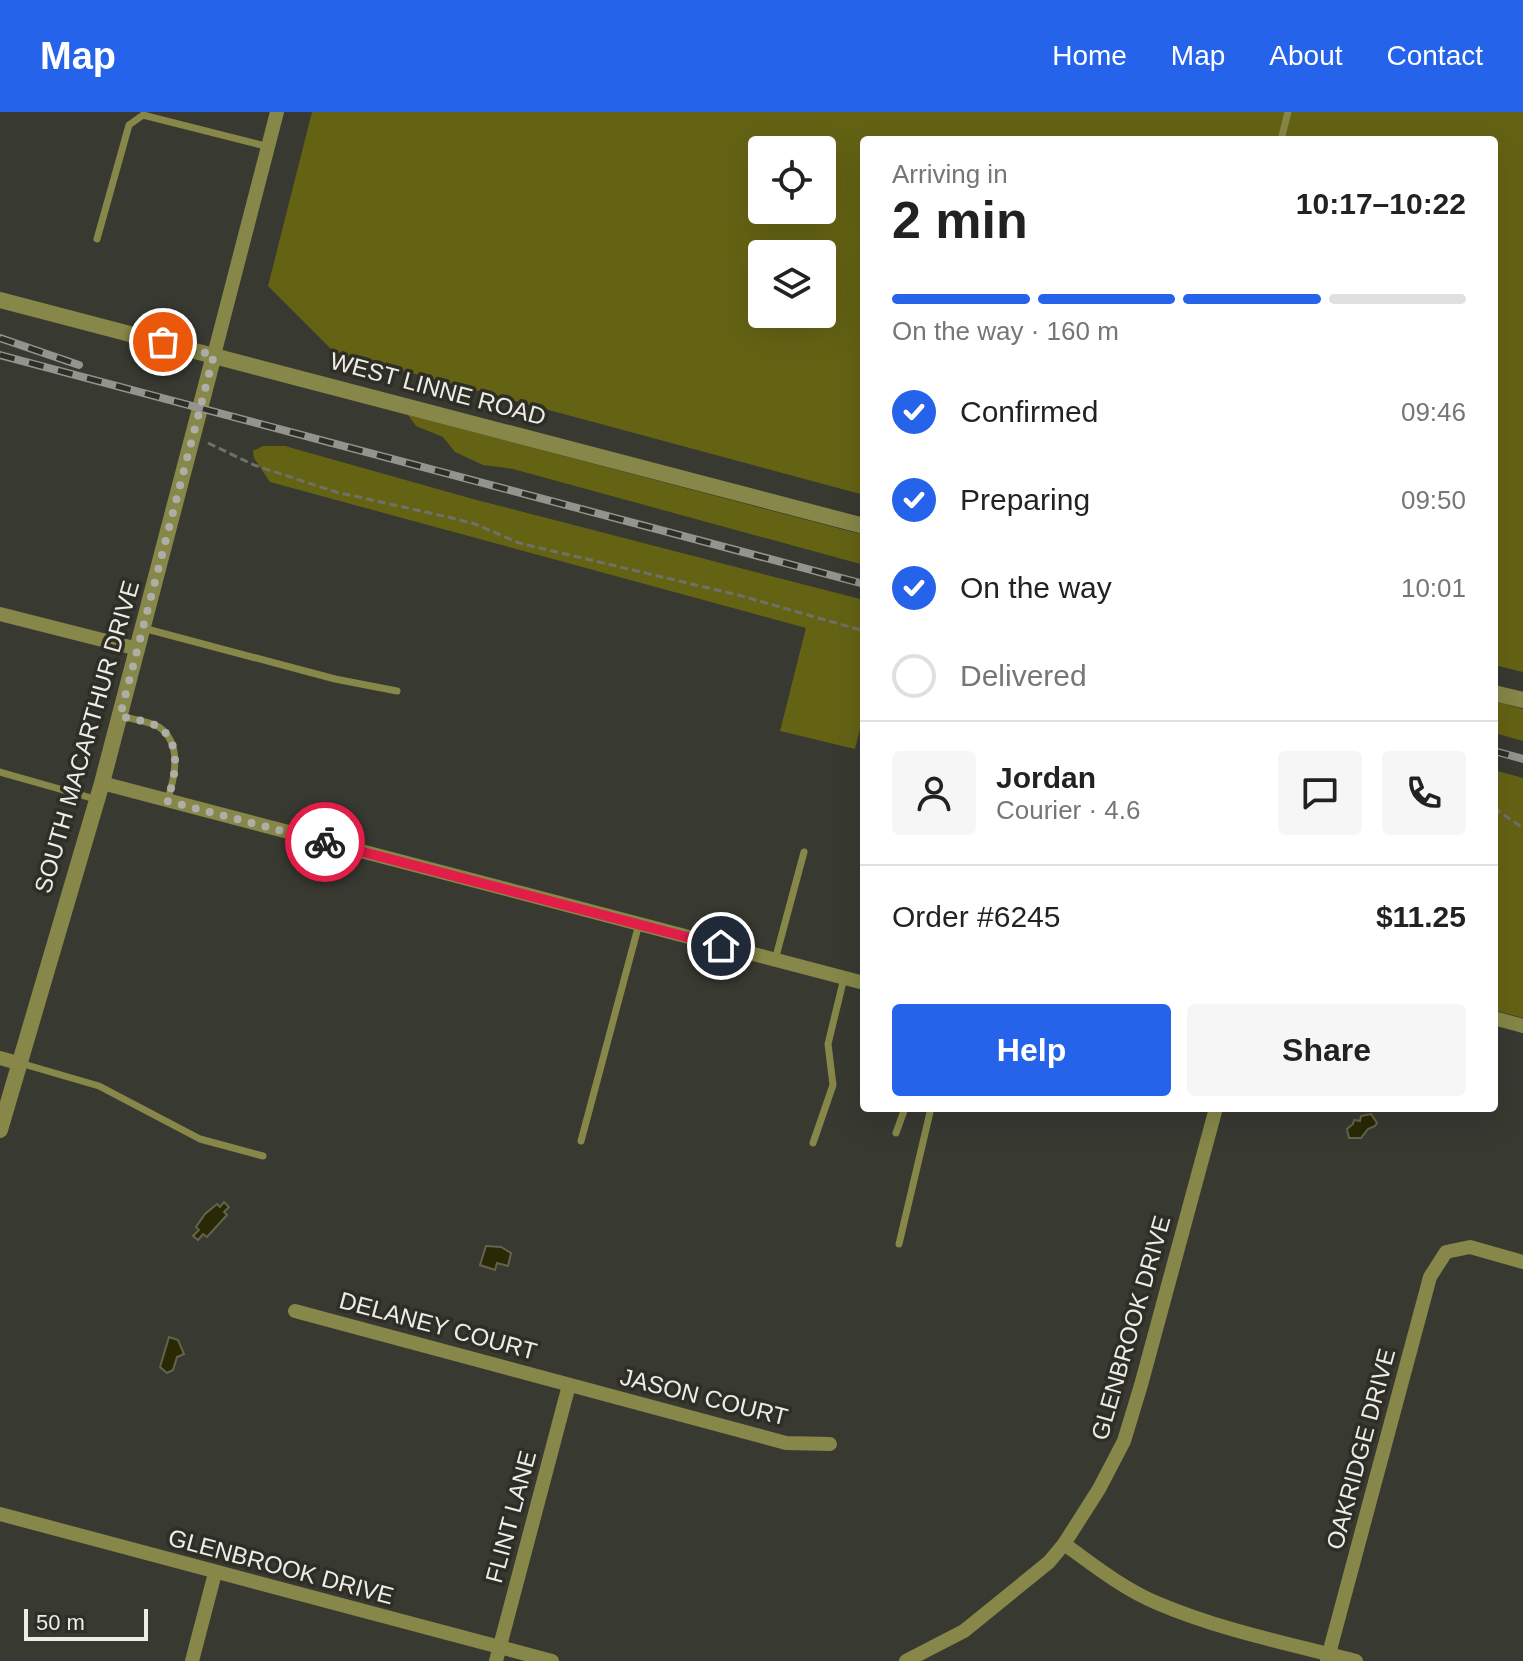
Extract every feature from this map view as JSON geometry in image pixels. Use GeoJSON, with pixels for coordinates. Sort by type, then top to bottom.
{"type":"FeatureCollection","features":[{"type":"Feature","properties":{"kind":"street"},"geometry":{"type":"LineString","coordinates":[[214,355],[277,112]]}},
{"type":"Feature","properties":{"kind":"street","name":"WEST LINNE ROAD"},"geometry":{"type":"LineString","coordinates":[[0,300],[860,525]]}},
{"type":"Feature","properties":{"kind":"street","name":"SOUTH MACARTHUR DRIVE"},"geometry":{"type":"LineString","coordinates":[[0,1130],[100,792],[214,355]]}},
{"type":"Feature","properties":{"kind":"street"},"geometry":{"type":"LineString","coordinates":[[0,614],[138,649]]}},
{"type":"Feature","properties":{"kind":"street"},"geometry":{"type":"LineString","coordinates":[[1498,694],[1523,700]]}},
{"type":"Feature","properties":{"kind":"street"},"geometry":{"type":"LineString","coordinates":[[100,792],[167,801],[860,982]]}},
{"type":"Feature","properties":{"kind":"street"},"geometry":{"type":"LineString","coordinates":[[1498,1019],[1523,1026]]}},
{"type":"Feature","properties":{"kind":"street"},"geometry":{"type":"LineString","coordinates":[[0,1058],[18,1063]]}},
{"type":"Feature","properties":{"kind":"street","name":"GLENBROOK DRIVE"},"geometry":{"type":"LineString","coordinates":[[906,1661],[964,1631],[1049,1562],[1099,1489],[1124,1441],[1215,1112]]}},
{"type":"Feature","properties":{"kind":"street","name":"OAKRIDGE DRIVE"},"geometry":{"type":"LineString","coordinates":[[1328,1657],[1430,1277],[1446,1252],[1470,1247],[1523,1262]]}},
{"type":"Feature","properties":{"kind":"street","name":"DELANEY COURT"},"geometry":{"type":"LineString","coordinates":[[295,1311],[569,1385]]}},
{"type":"Feature","properties":{"kind":"street","name":"JASON COURT"},"geometry":{"type":"LineString","coordinates":[[569,1385],[786,1443],[830,1444]]}},
{"type":"Feature","properties":{"kind":"street","name":"FLINT LANE"},"geometry":{"type":"LineString","coordinates":[[498,1654],[569,1385]]}},
{"type":"Feature","properties":{"kind":"street","name":"GLENBROOK DRIVE"},"geometry":{"type":"LineString","coordinates":[[0,1514],[498,1654],[552,1661]]}},
{"type":"Feature","properties":{"kind":"street"},"geometry":{"type":"LineString","coordinates":[[1064,1544],[1113,1580],[1156,1603],[1328,1657],[1356,1661]]}},
{"type":"Feature","properties":{"kind":"street"},"geometry":{"type":"LineString","coordinates":[[192,1661],[215,1573]]}},
{"type":"Feature","properties":{"kind":"lane"},"geometry":{"type":"LineString","coordinates":[[1282,136],[1288,112]]}},
{"type":"Feature","properties":{"kind":"lane"},"geometry":{"type":"LineString","coordinates":[[97,239],[129,125],[143,115],[269,147]]}},
{"type":"Feature","properties":{"kind":"lane"},"geometry":{"type":"LineString","coordinates":[[143,628],[335,679],[397,691]]}},
{"type":"Feature","properties":{"kind":"lane"},"geometry":{"type":"LineString","coordinates":[[120,716],[158,727],[168,739],[176,759],[167,801]]}},
{"type":"Feature","properties":{"kind":"lane"},"geometry":{"type":"LineString","coordinates":[[0,772],[100,792]]}},
{"type":"Feature","properties":{"kind":"lane"},"geometry":{"type":"LineString","coordinates":[[775,960],[804,852]]}},
{"type":"Feature","properties":{"kind":"lane"},"geometry":{"type":"LineString","coordinates":[[581,1141],[639,924]]}},
{"type":"Feature","properties":{"kind":"lane"},"geometry":{"type":"LineString","coordinates":[[813,1143],[833,1085],[828,1044],[844,978]]}},
{"type":"Feature","properties":{"kind":"lane"},"geometry":{"type":"LineString","coordinates":[[18,1063],[99,1086],[200,1139],[263,1156]]}},
{"type":"Feature","properties":{"kind":"lane"},"geometry":{"type":"LineString","coordinates":[[896,1133],[904,1112]]}},
{"type":"Feature","properties":{"kind":"lane"},"geometry":{"type":"LineString","coordinates":[[899,1244],[930,1112]]}},
{"type":"Feature","properties":{"kind":"path"},"geometry":{"type":"LineString","coordinates":[[194,439],[214,444],[254,465],[336,492],[463,521],[519,543],[738,595],[860,630]]}},
{"type":"Feature","properties":{"kind":"path"},"geometry":{"type":"LineString","coordinates":[[1498,811],[1523,828]]}},
{"type":"Feature","properties":{"kind":"shaded area"},"geometry":{"type":"Polygon","coordinates":[[[312,112],[1523,112],[1523,672],[1498,666],[1498,136],[860,136],[860,494],[334,352],[268,286],[312,112]]]}},
{"type":"Feature","properties":{"kind":"shaded area"},"geometry":{"type":"Polygon","coordinates":[[[408,415],[860,534],[860,564],[513,469],[483,465],[455,452],[443,437],[416,426],[408,415]]]}},
{"type":"Feature","properties":{"kind":"shaded area"},"geometry":{"type":"Polygon","coordinates":[[[263,446],[285,446],[473,499],[860,599],[860,730],[855,749],[780,731],[806,628],[270,482],[254,458],[253,451],[263,446]]]}},
{"type":"Feature","properties":{"kind":"shaded area"},"geometry":{"type":"Polygon","coordinates":[[[1498,702],[1523,709],[1523,741],[1498,734],[1498,702]]]}},
{"type":"Feature","properties":{"kind":"shaded area"},"geometry":{"type":"Polygon","coordinates":[[[1498,771],[1523,778],[1523,1018],[1498,1011],[1498,771]]]}},
{"type":"Feature","properties":{"kind":"shaded area"},"geometry":{"type":"Polygon","coordinates":[[[1371,1114],[1377,1123],[1375,1126],[1361,1138],[1349,1138],[1347,1129],[1354,1120],[1360,1121],[1361,1116],[1371,1114]]]}},
{"type":"Feature","properties":{"kind":"shaded area"},"geometry":{"type":"Polygon","coordinates":[[[224,1202],[229,1207],[224,1212],[227,1215],[207,1237],[203,1234],[198,1240],[193,1236],[199,1230],[196,1227],[205,1214],[224,1202]]]}},
{"type":"Feature","properties":{"kind":"shaded area"},"geometry":{"type":"Polygon","coordinates":[[[486,1246],[501,1247],[511,1253],[508,1266],[497,1263],[495,1270],[480,1265],[486,1246]]]}},
{"type":"Feature","properties":{"kind":"shaded area"},"geometry":{"type":"Polygon","coordinates":[[[169,1337],[178,1340],[184,1354],[177,1357],[173,1370],[167,1373],[160,1367],[169,1337]]]}},
{"type":"Feature","properties":{"kind":"railway"},"geometry":{"type":"LineString","coordinates":[[0,338],[79,365]]}},
{"type":"Feature","properties":{"kind":"railway"},"geometry":{"type":"LineString","coordinates":[[0,355],[860,583]]}},
{"type":"Feature","properties":{"kind":"railway"},"geometry":{"type":"LineString","coordinates":[[1498,752],[1523,759]]}},
{"type":"Feature","properties":{"kind":"way so far"},"geometry":{"type":"LineString","coordinates":[[163,342],[214,355],[120,716],[158,727],[168,739],[176,759],[167,801],[325,842]]}},
{"type":"Feature","properties":{"kind":"route"},"geometry":{"type":"LineString","coordinates":[[325,842],[721,946]]}}]}
